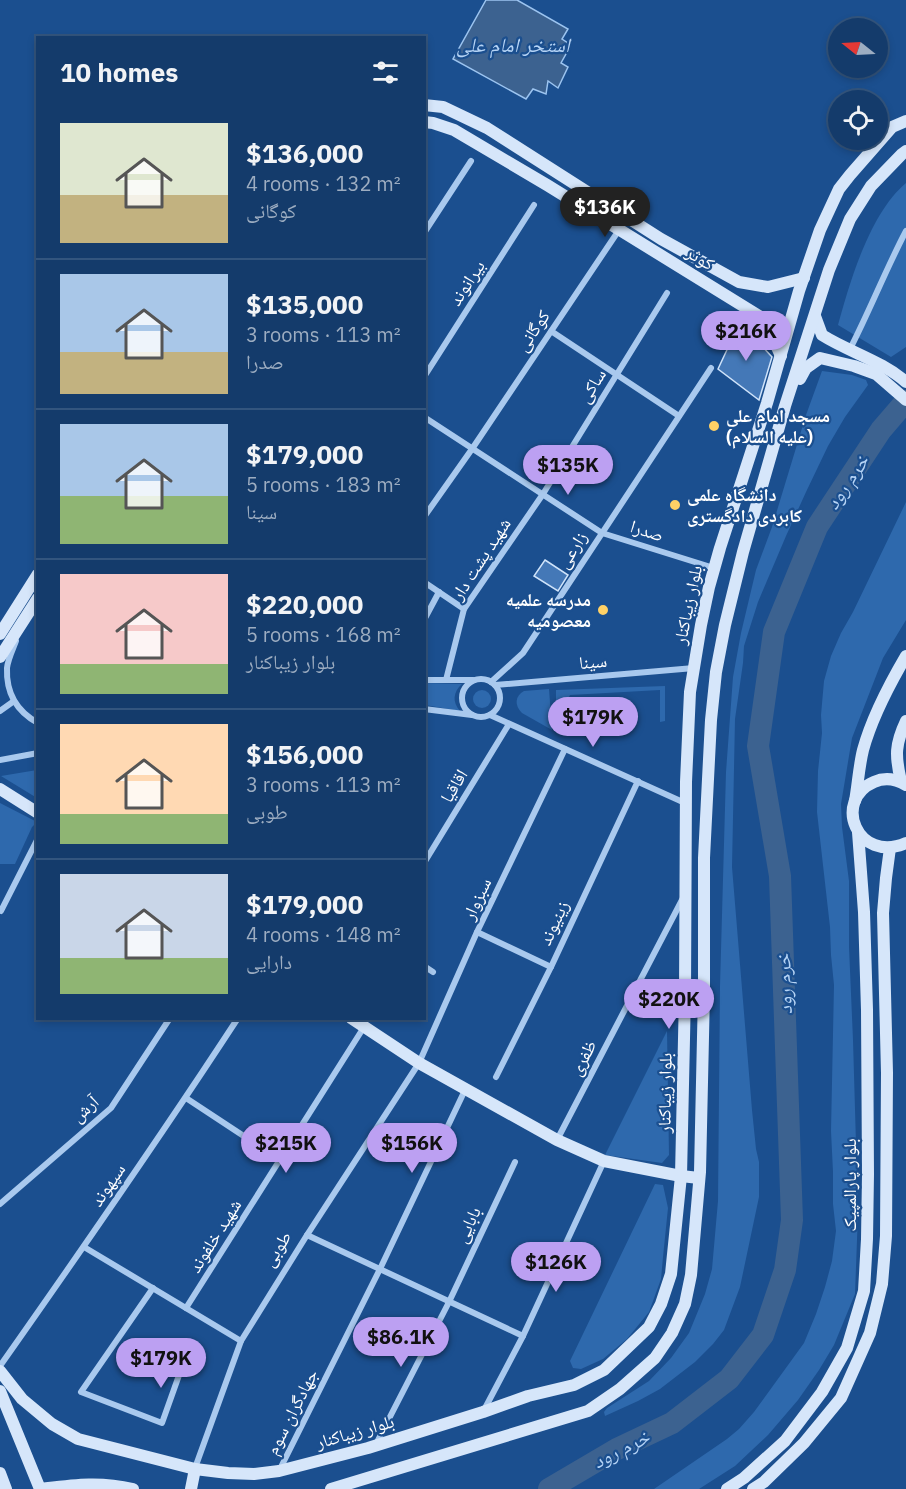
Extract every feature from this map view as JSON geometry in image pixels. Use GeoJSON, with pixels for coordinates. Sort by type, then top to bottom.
{"type":"FeatureCollection","features":[{"type":"Feature","properties":{"kind":"main road","name":"کوثر"},"geometry":{"type":"LineString","coordinates":[[426,105],[443,107],[487,128],[661,239],[739,282],[768,287],[804,278]]}},
{"type":"Feature","properties":{"kind":"main road"},"geometry":{"type":"LineString","coordinates":[[892,127],[906,110]]}},
{"type":"Feature","properties":{"kind":"main road","name":"بلوار زیباکنار"},"geometry":{"type":"LineString","coordinates":[[0,1371],[22,1399],[52,1424],[78,1439],[195,1469],[254,1474],[279,1471],[375,1446],[528,1396],[574,1385],[604,1370],[649,1327],[661,1305],[671,1274],[681,1176],[686,803],[690,692],[701,625],[714,568],[820,230],[839,189],[892,127],[906,121]]}},
{"type":"Feature","properties":{"kind":"main road","name":"کوثر"},"geometry":{"type":"LineString","coordinates":[[426,122],[454,130],[764,320],[781,356]]}},
{"type":"Feature","properties":{"kind":"main road","name":"بلوار زیباکنار"},"geometry":{"type":"LineString","coordinates":[[331,1489],[588,1411],[620,1389],[655,1358],[672,1333],[685,1304],[691,1275],[699,1178],[707,779],[713,693],[725,625],[785,406],[829,270],[850,219],[871,186],[906,151]]}},
{"type":"Feature","properties":{"kind":"main road"},"geometry":{"type":"LineString","coordinates":[[563,195],[571,182]]}},
{"type":"Feature","properties":{"kind":"main road"},"geometry":{"type":"LineString","coordinates":[[730,298],[736,298],[741,294],[742,288],[739,282]]}},
{"type":"Feature","properties":{"kind":"main road"},"geometry":{"type":"LineString","coordinates":[[815,316],[822,335],[850,349],[890,376],[906,400]]}},
{"type":"Feature","properties":{"kind":"main road"},"geometry":{"type":"LineString","coordinates":[[785,406],[806,368],[820,358],[906,382]]}},
{"type":"Feature","properties":{"kind":"main road"},"geometry":{"type":"LineString","coordinates":[[0,634],[36,577]]}},
{"type":"Feature","properties":{"kind":"main road"},"geometry":{"type":"LineString","coordinates":[[0,657],[36,601]]}},
{"type":"Feature","properties":{"kind":"main road","name":"بلوار پارالمپیک"},"geometry":{"type":"LineString","coordinates":[[727,1489],[744,1478],[785,1441],[822,1392],[847,1348],[864,1291],[868,1174],[867,1010],[864,912],[858,832],[853,811],[863,751],[870,729],[891,682],[906,656]]}},
{"type":"Feature","properties":{"kind":"main road"},"geometry":{"type":"LineString","coordinates":[[690,692],[713,693]]}},
{"type":"Feature","properties":{"kind":"main road"},"geometry":{"type":"LineString","coordinates":[[903,783],[896,754],[900,733],[906,721]]}},
{"type":"Feature","properties":{"kind":"main road"},"geometry":{"type":"LineString","coordinates":[[855,801],[869,784],[879,780],[890,779],[903,783]]}},
{"type":"Feature","properties":{"kind":"main road"},"geometry":{"type":"LineString","coordinates":[[0,789],[36,812]]}},
{"type":"Feature","properties":{"kind":"main road"},"geometry":{"type":"LineString","coordinates":[[858,832],[875,846],[890,848],[906,843]]}},
{"type":"Feature","properties":{"kind":"main road","name":"بلوار پارالمپیک"},"geometry":{"type":"LineString","coordinates":[[753,1489],[764,1482],[804,1443],[841,1398],[870,1333],[882,1284],[886,1236],[883,914],[890,848]]}},
{"type":"Feature","properties":{"kind":"main road"},"geometry":{"type":"LineString","coordinates":[[354,1020],[419,1063],[557,1140],[604,1161],[699,1178]]}},
{"type":"Feature","properties":{"kind":"main road"},"geometry":{"type":"LineString","coordinates":[[0,1390],[40,1489],[88,1484],[117,1485],[133,1489]]}},
{"type":"Feature","properties":{"kind":"main road"},"geometry":{"type":"LineString","coordinates":[[191,1489],[195,1469]]}},
{"type":"Feature","properties":{"kind":"main road"},"geometry":{"type":"LineString","coordinates":[[0,1473],[6,1489]]}},
{"type":"Feature","properties":{"kind":"street"},"geometry":{"type":"LineString","coordinates":[[426,230],[471,161]]}},
{"type":"Feature","properties":{"kind":"street","name":"بیرانوند"},"geometry":{"type":"LineString","coordinates":[[426,374],[534,205]]}},
{"type":"Feature","properties":{"kind":"street","name":"کوگانی"},"geometry":{"type":"LineString","coordinates":[[426,514],[619,230]]}},
{"type":"Feature","properties":{"kind":"street"},"geometry":{"type":"LineString","coordinates":[[850,349],[906,231]]}},
{"type":"Feature","properties":{"kind":"street","name":"ساکی"},"geometry":{"type":"LineString","coordinates":[[543,494],[667,293]]}},
{"type":"Feature","properties":{"kind":"street"},"geometry":{"type":"LineString","coordinates":[[551,331],[679,416]]}},
{"type":"Feature","properties":{"kind":"street","name":"زارعی"},"geometry":{"type":"LineString","coordinates":[[493,684],[523,653],[711,368]]}},
{"type":"Feature","properties":{"kind":"street","name":"صدرا"},"geometry":{"type":"LineString","coordinates":[[426,418],[602,532],[714,568]]}},
{"type":"Feature","properties":{"kind":"street","name":"شهید پشت دار"},"geometry":{"type":"LineString","coordinates":[[446,680],[464,609],[543,494]]}},
{"type":"Feature","properties":{"kind":"street"},"geometry":{"type":"LineString","coordinates":[[426,583],[464,609]]}},
{"type":"Feature","properties":{"kind":"street"},"geometry":{"type":"LineString","coordinates":[[426,616],[439,592]]}},
{"type":"Feature","properties":{"kind":"street"},"geometry":{"type":"LineString","coordinates":[[25,617],[7,667],[14,702],[21,711],[36,722]]}},
{"type":"Feature","properties":{"kind":"street","name":"سینا"},"geometry":{"type":"LineString","coordinates":[[493,684],[694,668]]}},
{"type":"Feature","properties":{"kind":"street"},"geometry":{"type":"LineString","coordinates":[[426,680],[484,679],[493,684],[500,698],[495,711],[482,717],[426,709]]}},
{"type":"Feature","properties":{"kind":"street"},"geometry":{"type":"LineString","coordinates":[[473,715],[467,711],[462,696],[470,683],[477,680]]}},
{"type":"Feature","properties":{"kind":"street"},"geometry":{"type":"LineString","coordinates":[[0,711],[14,702]]}},
{"type":"Feature","properties":{"kind":"street"},"geometry":{"type":"LineString","coordinates":[[490,715],[686,803]]}},
{"type":"Feature","properties":{"kind":"street","name":"اقاقیا"},"geometry":{"type":"LineString","coordinates":[[426,860],[509,724]]}},
{"type":"Feature","properties":{"kind":"street","name":"سبزوار"},"geometry":{"type":"LineString","coordinates":[[419,1063],[477,932],[565,749]]}},
{"type":"Feature","properties":{"kind":"street"},"geometry":{"type":"LineString","coordinates":[[1,752],[9,758]]}},
{"type":"Feature","properties":{"kind":"street"},"geometry":{"type":"LineString","coordinates":[[0,760],[36,753]]}},
{"type":"Feature","properties":{"kind":"street","name":"زینیوند"},"geometry":{"type":"LineString","coordinates":[[496,1077],[638,782]]}},
{"type":"Feature","properties":{"kind":"street"},"geometry":{"type":"LineString","coordinates":[[1,910],[36,842]]}},
{"type":"Feature","properties":{"kind":"street","name":"ظفری"},"geometry":{"type":"LineString","coordinates":[[557,1140],[685,894]]}},
{"type":"Feature","properties":{"kind":"street"},"geometry":{"type":"LineString","coordinates":[[477,932],[550,967]]}},
{"type":"Feature","properties":{"kind":"street"},"geometry":{"type":"LineString","coordinates":[[426,967],[433,972]]}},
{"type":"Feature","properties":{"kind":"street","name":"آرش"},"geometry":{"type":"LineString","coordinates":[[0,1204],[111,1108],[169,1020]]}},
{"type":"Feature","properties":{"kind":"street","name":"سپهوند"},"geometry":{"type":"LineString","coordinates":[[0,1366],[186,1098],[237,1020]]}},
{"type":"Feature","properties":{"kind":"street","name":"شهید خلفوند"},"geometry":{"type":"LineString","coordinates":[[186,1308],[364,1027]]}},
{"type":"Feature","properties":{"kind":"street","name":"طوبی"},"geometry":{"type":"LineString","coordinates":[[195,1469],[241,1341],[306,1235],[419,1063]]}},
{"type":"Feature","properties":{"kind":"street","name":"جهادگران سوم"},"geometry":{"type":"LineString","coordinates":[[279,1471],[380,1269],[465,1090]]}},
{"type":"Feature","properties":{"kind":"street"},"geometry":{"type":"LineString","coordinates":[[186,1098],[280,1160]]}},
{"type":"Feature","properties":{"kind":"street"},"geometry":{"type":"LineString","coordinates":[[483,1412],[523,1336],[604,1161]]}},
{"type":"Feature","properties":{"kind":"street","name":"بابایی"},"geometry":{"type":"LineString","coordinates":[[375,1446],[449,1302],[515,1162]]}},
{"type":"Feature","properties":{"kind":"street"},"geometry":{"type":"LineString","coordinates":[[306,1235],[523,1336]]}},
{"type":"Feature","properties":{"kind":"street"},"geometry":{"type":"LineString","coordinates":[[84,1247],[241,1341]]}},
{"type":"Feature","properties":{"kind":"street"},"geometry":{"type":"LineString","coordinates":[[153,1288],[81,1392],[162,1423],[183,1364]]}},
{"type":"Feature","properties":{"kind":"shaded area"},"geometry":{"type":"Polygon","coordinates":[[[906,183],[906,347],[891,357],[838,325],[855,269],[872,230],[893,196],[906,183]]]}},
{"type":"Feature","properties":{"kind":"shaded area"},"geometry":{"type":"Polygon","coordinates":[[[822,371],[852,375],[866,380],[868,385],[828,446],[758,602],[744,646],[735,719],[732,867],[752,1110],[759,1162],[759,1197],[740,1287],[724,1330],[695,1362],[660,1389],[605,1416],[604,1412],[607,1408],[649,1381],[671,1358],[689,1333],[705,1294],[712,1269],[718,1201],[720,986],[726,772],[733,677],[756,570],[822,371]]]}},
{"type":"Feature","properties":{"kind":"shaded area"},"geometry":{"type":"Polygon","coordinates":[[[906,502],[906,620],[883,658],[852,738],[841,804],[849,881],[858,1213],[855,1294],[834,1345],[819,1370],[798,1400],[768,1435],[735,1466],[699,1489],[654,1489],[727,1439],[754,1412],[804,1343],[816,1314],[832,1261],[836,1231],[831,1131],[834,985],[817,812],[824,681],[841,633],[906,502]]]}},
{"type":"Feature","properties":{"kind":"shaded area"},"geometry":{"type":"Polygon","coordinates":[[[426,683],[462,684],[455,697],[460,711],[426,705],[426,683]]]}},
{"type":"Feature","properties":{"kind":"shaded area"},"geometry":{"type":"Polygon","coordinates":[[[665,686],[665,721],[660,722],[660,690],[570,695],[566,701],[561,701],[561,709],[556,709],[556,690],[665,686]]]}},
{"type":"Feature","properties":{"kind":"shaded area"},"geometry":{"type":"Polygon","coordinates":[[[549,689],[552,730],[522,713],[517,704],[517,698],[524,691],[549,689]]]}},
{"type":"Feature","properties":{"kind":"shaded area"},"geometry":{"type":"Polygon","coordinates":[[[478,690],[486,690],[491,695],[489,706],[478,708],[473,703],[473,695],[478,690]]]}},
{"type":"Feature","properties":{"kind":"shaded area"},"geometry":{"type":"Polygon","coordinates":[[[36,770],[36,797],[1,776],[36,770]]]}},
{"type":"Feature","properties":{"kind":"shaded area"},"geometry":{"type":"Polygon","coordinates":[[[0,803],[36,823],[15,864],[0,864],[0,803]]]}},
{"type":"Feature","properties":{"kind":"shaded area"},"geometry":{"type":"Polygon","coordinates":[[[667,1031],[669,1155],[662,1163],[605,1155],[667,1031]]]}},
{"type":"Feature","properties":{"kind":"shaded area"},"geometry":{"type":"Polygon","coordinates":[[[655,1184],[663,1185],[668,1208],[661,1279],[649,1312],[627,1339],[603,1359],[581,1369],[573,1368],[570,1361],[655,1184]]]}},
{"type":"Feature","properties":{"kind":"water","name":"استخر امام علی"},"geometry":{"type":"Polygon","coordinates":[[[486,0],[517,0],[568,29],[562,39],[571,45],[561,63],[568,67],[558,88],[548,81],[546,94],[533,89],[526,99],[453,59],[486,0]]]}},
{"type":"Feature","properties":{"kind":"building"},"geometry":{"type":"Polygon","coordinates":[[[740,322],[772,357],[759,400],[718,369],[740,322]]]}},
{"type":"Feature","properties":{"kind":"building"},"geometry":{"type":"Polygon","coordinates":[[[545,560],[568,575],[558,591],[534,576],[545,560]]]}},
{"type":"Feature","properties":{"kind":"waterway","name":"خرم رود"},"geometry":{"type":"LineString","coordinates":[[549,1489],[617,1449],[672,1423],[729,1379],[763,1335],[785,1270],[792,1220],[780,876],[758,746],[774,632],[817,527],[881,430],[906,401]]}},
{"type":"Feature","properties":{"kind":"place","name":"مسجد امام علی (علیه السلام)"},"geometry":{"type":"Point","coordinates":[714,426]}},
{"type":"Feature","properties":{"kind":"place","name":"دانشگاه علمی کابردی دادگستری"},"geometry":{"type":"Point","coordinates":[675,505]}},
{"type":"Feature","properties":{"kind":"place","name":"مدرسه علمیه معصومیه"},"geometry":{"type":"Point","coordinates":[603,610]}}]}
